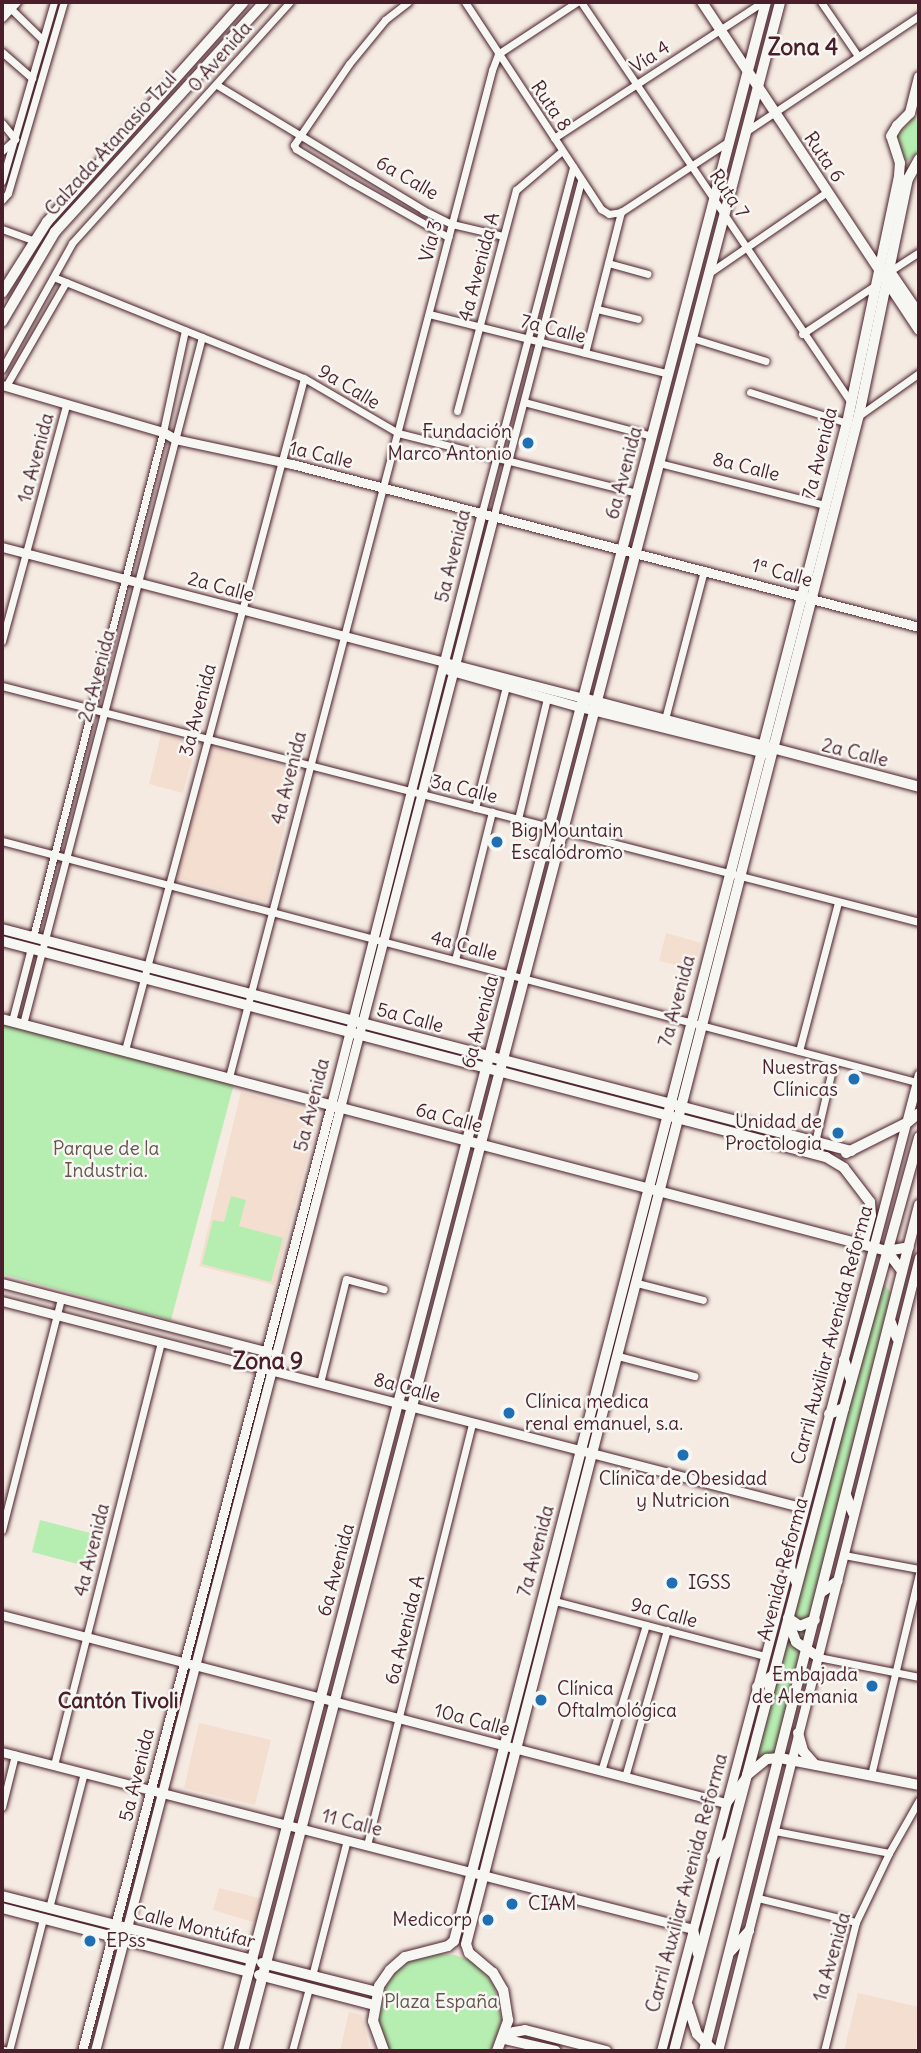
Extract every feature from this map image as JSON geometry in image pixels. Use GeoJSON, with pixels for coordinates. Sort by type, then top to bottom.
{"type":"FeatureCollection","features":[{"type":"Feature","properties":{"kind":"main road","name":"Calzada Atanasio Tzul"},"geometry":{"type":"LineString","coordinates":[[2,293],[33,240],[244,2]]}},
{"type":"Feature","properties":{"kind":"main road","name":"Calzada Atanasio Tzul"},"geometry":{"type":"LineString","coordinates":[[2,322],[55,232],[264,2]]}},
{"type":"Feature","properties":{"kind":"main road","name":"Ruta 6"},"geometry":{"type":"LineString","coordinates":[[702,2],[827,192],[884,273],[919,330]]}},
{"type":"Feature","properties":{"kind":"main road","name":"6a Avenida"},"geometry":{"type":"LineString","coordinates":[[243,2051],[412,1407],[473,1143],[488,1062],[636,493],[749,74],[765,2]]}},
{"type":"Feature","properties":{"kind":"main road","name":"6a Avenida"},"geometry":{"type":"LineString","coordinates":[[228,2051],[400,1404],[473,1143],[500,1065],[524,979],[780,2]]}},
{"type":"Feature","properties":{"kind":"main road"},"geometry":{"type":"LineString","coordinates":[[2,18],[10,4]]}},
{"type":"Feature","properties":{"kind":"main road","name":"7a Avenida"},"geometry":{"type":"LineString","coordinates":[[504,2039],[508,2020],[503,1990],[493,1973],[469,1953],[466,1944],[637,1283],[667,1109],[689,1022],[735,875],[770,750],[807,598],[859,415],[900,167],[891,136],[910,113],[919,77]]}},
{"type":"Feature","properties":{"kind":"main road","name":"7a Avenida"},"geometry":{"type":"LineString","coordinates":[[807,598],[825,505],[884,273],[908,179],[919,159]]}},
{"type":"Feature","properties":{"kind":"main road","name":"Ruta 6"},"geometry":{"type":"LineString","coordinates":[[884,273],[919,314]]}},
{"type":"Feature","properties":{"kind":"main road","name":"2a Calle"},"geometry":{"type":"LineString","coordinates":[[581,703],[919,787]]}},
{"type":"Feature","properties":{"kind":"main road","name":"2a Calle"},"geometry":{"type":"LineString","coordinates":[[594,706],[665,719],[770,750]]}},
{"type":"Feature","properties":{"kind":"main road","name":"7a Avenida"},"geometry":{"type":"LineString","coordinates":[[377,1992],[390,1970],[405,1957],[448,1946],[454,1941],[580,1451],[703,1026],[735,875]]}},
{"type":"Feature","properties":{"kind":"main road","name":"5a Calle"},"geometry":{"type":"LineString","coordinates":[[2,929],[38,944],[667,1109],[851,1151]]}},
{"type":"Feature","properties":{"kind":"main road","name":"5a Calle"},"geometry":{"type":"LineString","coordinates":[[2,941],[38,944]]}},
{"type":"Feature","properties":{"kind":"main road","name":"6a Calle"},"geometry":{"type":"LineString","coordinates":[[12,1021],[887,1251],[909,1247]]}},
{"type":"Feature","properties":{"kind":"main road","name":"5a Calle"},"geometry":{"type":"LineString","coordinates":[[679,1112],[826,1157],[844,1168],[870,1202],[869,1246]]}},
{"type":"Feature","properties":{"kind":"main road","name":"5a Calle"},"geometry":{"type":"LineString","coordinates":[[826,1157],[851,1151],[908,1122],[919,1113]]}},
{"type":"Feature","properties":{"kind":"main road","name":"Avenida Reforma"},"geometry":{"type":"LineString","coordinates":[[674,2051],[851,1380],[919,1137]]}},
{"type":"Feature","properties":{"kind":"main road"},"geometry":{"type":"LineString","coordinates":[[711,2049],[729,1953],[786,1760],[813,1655],[815,1620],[919,1205]]}},
{"type":"Feature","properties":{"kind":"main road"},"geometry":{"type":"LineString","coordinates":[[887,1251],[902,1271]]}},
{"type":"Feature","properties":{"kind":"main road"},"geometry":{"type":"LineString","coordinates":[[890,1320],[897,1338]]}},
{"type":"Feature","properties":{"kind":"main road"},"geometry":{"type":"LineString","coordinates":[[844,1360],[851,1380]]}},
{"type":"Feature","properties":{"kind":"main road"},"geometry":{"type":"LineString","coordinates":[[829,1414],[844,1408]]}},
{"type":"Feature","properties":{"kind":"main road"},"geometry":{"type":"LineString","coordinates":[[846,1495],[853,1513]]}},
{"type":"Feature","properties":{"kind":"main road"},"geometry":{"type":"LineString","coordinates":[[792,1554],[790,1568],[797,1584]]}},
{"type":"Feature","properties":{"kind":"main road"},"geometry":{"type":"LineString","coordinates":[[822,1592],[838,1581]]}},
{"type":"Feature","properties":{"kind":"main road"},"geometry":{"type":"LineString","coordinates":[[788,1618],[800,1626],[815,1620]]}},
{"type":"Feature","properties":{"kind":"main road"},"geometry":{"type":"LineString","coordinates":[[788,1618],[792,1637],[813,1655]]}},
{"type":"Feature","properties":{"kind":"main road"},"geometry":{"type":"LineString","coordinates":[[757,1687],[773,1675]]}},
{"type":"Feature","properties":{"kind":"main road"},"geometry":{"type":"LineString","coordinates":[[798,1733],[803,1751],[816,1765]]}},
{"type":"Feature","properties":{"kind":"main road"},"geometry":{"type":"LineString","coordinates":[[747,1775],[767,1759],[786,1760],[919,1785]]}},
{"type":"Feature","properties":{"kind":"main road"},"geometry":{"type":"LineString","coordinates":[[712,1857],[729,1841]]}},
{"type":"Feature","properties":{"kind":"main road","name":"Calle Montúfar"},"geometry":{"type":"LineString","coordinates":[[2,1896],[49,1908],[249,1972],[374,2005]]}},
{"type":"Feature","properties":{"kind":"main road","name":"Calle Montúfar"},"geometry":{"type":"LineString","coordinates":[[2,1908],[43,1919],[253,1960],[377,1992]]}},
{"type":"Feature","properties":{"kind":"main road"},"geometry":{"type":"LineString","coordinates":[[693,1929],[699,1958]]}},
{"type":"Feature","properties":{"kind":"main road"},"geometry":{"type":"LineString","coordinates":[[729,1953],[750,1930]]}},
{"type":"Feature","properties":{"kind":"main road"},"geometry":{"type":"LineString","coordinates":[[377,1992],[374,2005],[375,2030],[384,2051]]}},
{"type":"Feature","properties":{"kind":"main road"},"geometry":{"type":"LineString","coordinates":[[687,2003],[698,2034],[711,2049]]}},
{"type":"Feature","properties":{"kind":"main road"},"geometry":{"type":"LineString","coordinates":[[497,2051],[504,2039],[514,2032],[525,2030],[606,2051]]}},
{"type":"Feature","properties":{"kind":"main road"},"geometry":{"type":"LineString","coordinates":[[504,2039],[556,2051]]}},
{"type":"Feature","properties":{"kind":"street"},"geometry":{"type":"LineString","coordinates":[[2,181],[54,2]]}},
{"type":"Feature","properties":{"kind":"street"},"geometry":{"type":"LineString","coordinates":[[2,200],[8,193],[64,2]]}},
{"type":"Feature","properties":{"kind":"street","name":"0 Avenida"},"geometry":{"type":"LineString","coordinates":[[2,369],[56,278],[72,243],[290,2]]}},
{"type":"Feature","properties":{"kind":"street"},"geometry":{"type":"LineString","coordinates":[[299,134],[385,20],[408,2]]}},
{"type":"Feature","properties":{"kind":"street","name":"Ruta 8"},"geometry":{"type":"LineString","coordinates":[[465,2],[601,209],[609,214],[621,212]]}},
{"type":"Feature","properties":{"kind":"street"},"geometry":{"type":"LineString","coordinates":[[498,54],[579,2]]}},
{"type":"Feature","properties":{"kind":"street","name":"Ruta 7"},"geometry":{"type":"LineString","coordinates":[[579,2],[638,83],[802,334],[851,403]]}},
{"type":"Feature","properties":{"kind":"street","name":"Vía 4"},"geometry":{"type":"LineString","coordinates":[[554,138],[765,2]]}},
{"type":"Feature","properties":{"kind":"street"},"geometry":{"type":"LineString","coordinates":[[821,2],[858,56]]}},
{"type":"Feature","properties":{"kind":"street"},"geometry":{"type":"LineString","coordinates":[[10,4],[43,40]]}},
{"type":"Feature","properties":{"kind":"street"},"geometry":{"type":"LineString","coordinates":[[748,130],[919,16]]}},
{"type":"Feature","properties":{"kind":"street"},"geometry":{"type":"LineString","coordinates":[[2,52],[32,78]]}},
{"type":"Feature","properties":{"kind":"street","name":"Vía 3"},"geometry":{"type":"LineString","coordinates":[[381,487],[498,54]]}},
{"type":"Feature","properties":{"kind":"street","name":"6a Calle"},"geometry":{"type":"LineString","coordinates":[[217,85],[452,224],[503,236]]}},
{"type":"Feature","properties":{"kind":"street"},"geometry":{"type":"LineString","coordinates":[[2,123],[15,139]]}},
{"type":"Feature","properties":{"kind":"street","name":"6a Calle"},"geometry":{"type":"LineString","coordinates":[[299,134],[294,145],[296,149],[448,237]]}},
{"type":"Feature","properties":{"kind":"street"},"geometry":{"type":"LineString","coordinates":[[2,151],[15,139]]}},
{"type":"Feature","properties":{"kind":"street"},"geometry":{"type":"LineString","coordinates":[[585,353],[621,212],[732,139]]}},
{"type":"Feature","properties":{"kind":"street","name":"4a Avenida A"},"geometry":{"type":"LineString","coordinates":[[457,411],[516,190],[562,150]]}},
{"type":"Feature","properties":{"kind":"street","name":"5a Avenida"},"geometry":{"type":"LineString","coordinates":[[82,2051],[163,1793],[272,1371],[355,1027],[372,938],[572,167]]}},
{"type":"Feature","properties":{"kind":"street","name":"5a Avenida"},"geometry":{"type":"LineString","coordinates":[[355,1027],[383,941],[432,758],[581,180]]}},
{"type":"Feature","properties":{"kind":"street"},"geometry":{"type":"LineString","coordinates":[[709,273],[827,192]]}},
{"type":"Feature","properties":{"kind":"street"},"geometry":{"type":"LineString","coordinates":[[2,229],[33,240]]}},
{"type":"Feature","properties":{"kind":"street"},"geometry":{"type":"LineString","coordinates":[[802,334],[884,273],[919,252]]}},
{"type":"Feature","properties":{"kind":"street"},"geometry":{"type":"LineString","coordinates":[[608,263],[648,274]]}},
{"type":"Feature","properties":{"kind":"street","name":"9a Calle"},"geometry":{"type":"LineString","coordinates":[[56,278],[304,378],[397,433],[636,493]]}},
{"type":"Feature","properties":{"kind":"street"},"geometry":{"type":"LineString","coordinates":[[4,386],[65,282]]}},
{"type":"Feature","properties":{"kind":"street"},"geometry":{"type":"LineString","coordinates":[[597,309],[638,319]]}},
{"type":"Feature","properties":{"kind":"street","name":"7a Calle"},"geometry":{"type":"LineString","coordinates":[[429,314],[669,374]]}},
{"type":"Feature","properties":{"kind":"street","name":"2a Avenida"},"geometry":{"type":"LineString","coordinates":[[38,944],[55,855],[163,432],[185,330]]}},
{"type":"Feature","properties":{"kind":"street","name":"2a Avenida"},"geometry":{"type":"LineString","coordinates":[[12,1021],[66,858],[202,337]]}},
{"type":"Feature","properties":{"kind":"street"},"geometry":{"type":"LineString","coordinates":[[692,338],[766,361]]}},
{"type":"Feature","properties":{"kind":"street"},"geometry":{"type":"LineString","coordinates":[[859,415],[919,373]]}},
{"type":"Feature","properties":{"kind":"street","name":"3a Avenida"},"geometry":{"type":"LineString","coordinates":[[125,1050],[304,378]]}},
{"type":"Feature","properties":{"kind":"street","name":"1a Calle"},"geometry":{"type":"LineString","coordinates":[[4,386],[163,432],[175,439],[381,487],[635,552]]}},
{"type":"Feature","properties":{"kind":"street"},"geometry":{"type":"LineString","coordinates":[[750,392],[847,423]]}},
{"type":"Feature","properties":{"kind":"street"},"geometry":{"type":"LineString","coordinates":[[863,397],[884,398]]}},
{"type":"Feature","properties":{"kind":"street"},"geometry":{"type":"LineString","coordinates":[[524,402],[652,436]]}},
{"type":"Feature","properties":{"kind":"street","name":"1a Avenida"},"geometry":{"type":"LineString","coordinates":[[2,641],[66,405]]}},
{"type":"Feature","properties":{"kind":"street","name":"8a Calle"},"geometry":{"type":"LineString","coordinates":[[659,463],[825,505]]}},
{"type":"Feature","properties":{"kind":"street","name":"4a Avenida"},"geometry":{"type":"LineString","coordinates":[[229,1077],[381,487]]}},
{"type":"Feature","properties":{"kind":"street","name":"2a Calle"},"geometry":{"type":"LineString","coordinates":[[2,547],[432,660],[581,703]]}},
{"type":"Feature","properties":{"kind":"street","name":"1ª Calle"},"geometry":{"type":"LineString","coordinates":[[635,552],[919,626]]}},
{"type":"Feature","properties":{"kind":"street"},"geometry":{"type":"LineString","coordinates":[[665,719],[705,570]]}},
{"type":"Feature","properties":{"kind":"street","name":"2a Calle"},"geometry":{"type":"LineString","coordinates":[[455,667],[547,698],[581,703]]}},
{"type":"Feature","properties":{"kind":"street","name":"3a Calle"},"geometry":{"type":"LineString","coordinates":[[2,686],[919,922]]}},
{"type":"Feature","properties":{"kind":"street"},"geometry":{"type":"LineString","coordinates":[[475,807],[506,686]]}},
{"type":"Feature","properties":{"kind":"street"},"geometry":{"type":"LineString","coordinates":[[518,818],[547,698]]}},
{"type":"Feature","properties":{"kind":"street"},"geometry":{"type":"LineString","coordinates":[[419,755],[432,758]]}},
{"type":"Feature","properties":{"kind":"street"},"geometry":{"type":"LineString","coordinates":[[455,960],[492,812]]}},
{"type":"Feature","properties":{"kind":"street","name":"4a Calle"},"geometry":{"type":"LineString","coordinates":[[2,841],[799,1051],[918,1078]]}},
{"type":"Feature","properties":{"kind":"street"},"geometry":{"type":"LineString","coordinates":[[799,1051],[838,902]]}},
{"type":"Feature","properties":{"kind":"street"},"geometry":{"type":"LineString","coordinates":[[815,1142],[834,1060]]}},
{"type":"Feature","properties":{"kind":"street","name":"Carril Auxiliar Avenida Reforma"},"geometry":{"type":"LineString","coordinates":[[661,2051],[844,1360],[869,1246],[908,1122],[918,1078]]}},
{"type":"Feature","properties":{"kind":"street","name":"5a Avenida"},"geometry":{"type":"LineString","coordinates":[[95,2051],[151,1790],[264,1351],[335,1107]]}},
{"type":"Feature","properties":{"kind":"street"},"geometry":{"type":"LineString","coordinates":[[711,2049],[750,1930],[775,1831],[786,1760],[798,1733],[813,1655],[838,1581],[897,1338],[916,1281],[919,1258]]}},
{"type":"Feature","properties":{"kind":"street"},"geometry":{"type":"LineString","coordinates":[[902,1271],[916,1281]]}},
{"type":"Feature","properties":{"kind":"street"},"geometry":{"type":"LineString","coordinates":[[320,1383],[346,1279],[384,1289]]}},
{"type":"Feature","properties":{"kind":"street"},"geometry":{"type":"LineString","coordinates":[[2,1283],[276,1353]]}},
{"type":"Feature","properties":{"kind":"street"},"geometry":{"type":"LineString","coordinates":[[637,1283],[703,1300]]}},
{"type":"Feature","properties":{"kind":"street"},"geometry":{"type":"LineString","coordinates":[[2,1530],[61,1298]]}},
{"type":"Feature","properties":{"kind":"street","name":"8a Calle"},"geometry":{"type":"LineString","coordinates":[[2,1301],[804,1508]]}},
{"type":"Feature","properties":{"kind":"street","name":"4a Avenida"},"geometry":{"type":"LineString","coordinates":[[54,1765],[161,1343]]}},
{"type":"Feature","properties":{"kind":"street"},"geometry":{"type":"LineString","coordinates":[[618,1356],[694,1376]]}},
{"type":"Feature","properties":{"kind":"street","name":"6a Avenida A"},"geometry":{"type":"LineString","coordinates":[[367,1845],[472,1423]]}},
{"type":"Feature","properties":{"kind":"street"},"geometry":{"type":"LineString","coordinates":[[219,1528],[230,1531]]}},
{"type":"Feature","properties":{"kind":"street"},"geometry":{"type":"LineString","coordinates":[[844,1555],[919,1572],[871,1775]]}},
{"type":"Feature","properties":{"kind":"street","name":"9a Calle"},"geometry":{"type":"LineString","coordinates":[[555,1601],[765,1656]]}},
{"type":"Feature","properties":{"kind":"street","name":"10a Calle"},"geometry":{"type":"LineString","coordinates":[[2,1615],[726,1803]]}},
{"type":"Feature","properties":{"kind":"street"},"geometry":{"type":"LineString","coordinates":[[601,1771],[646,1625]]}},
{"type":"Feature","properties":{"kind":"street"},"geometry":{"type":"LineString","coordinates":[[625,1777],[667,1630]]}},
{"type":"Feature","properties":{"kind":"street"},"geometry":{"type":"LineString","coordinates":[[813,1655],[919,1677]]}},
{"type":"Feature","properties":{"kind":"street","name":"11 Calle"},"geometry":{"type":"LineString","coordinates":[[2,1752],[693,1929]]}},
{"type":"Feature","properties":{"kind":"street"},"geometry":{"type":"LineString","coordinates":[[2,1807],[15,1755]]}},
{"type":"Feature","properties":{"kind":"street"},"geometry":{"type":"LineString","coordinates":[[49,1908],[84,1773]]}},
{"type":"Feature","properties":{"kind":"street"},"geometry":{"type":"LineString","coordinates":[[726,1803],[747,1775]]}},
{"type":"Feature","properties":{"kind":"street","name":"1a Avenida"},"geometry":{"type":"LineString","coordinates":[[824,2051],[856,1922],[889,1853],[919,1800]]}},
{"type":"Feature","properties":{"kind":"street"},"geometry":{"type":"LineString","coordinates":[[775,1831],[889,1853]]}},
{"type":"Feature","properties":{"kind":"street"},"geometry":{"type":"LineString","coordinates":[[312,1976],[347,1840]]}},
{"type":"Feature","properties":{"kind":"street"},"geometry":{"type":"LineString","coordinates":[[758,1898],[856,1922]]}},
{"type":"Feature","properties":{"kind":"street"},"geometry":{"type":"LineString","coordinates":[[5,2051],[43,1919]]}},
{"type":"Feature","properties":{"kind":"street"},"geometry":{"type":"LineString","coordinates":[[292,2051],[309,1988]]}},
{"type":"Feature","properties":{"kind":"shaded area"},"geometry":{"type":"Polygon","coordinates":[[[161,734],[196,744],[183,793],[149,784],[161,734]]]}},
{"type":"Feature","properties":{"kind":"shaded area"},"geometry":{"type":"Polygon","coordinates":[[[211,747],[298,771],[266,902],[177,878],[211,747]]]}},
{"type":"Feature","properties":{"kind":"shaded area"},"geometry":{"type":"Polygon","coordinates":[[[666,933],[701,943],[694,970],[659,961],[666,933]]]}},
{"type":"Feature","properties":{"kind":"shaded area"},"geometry":{"type":"Polygon","coordinates":[[[241,1092],[319,1113],[274,1285],[199,1266],[241,1092]]]}},
{"type":"Feature","properties":{"kind":"shaded area"},"geometry":{"type":"Polygon","coordinates":[[[199,1723],[271,1740],[255,1805],[184,1788],[199,1723]]]}},
{"type":"Feature","properties":{"kind":"shaded area"},"geometry":{"type":"Polygon","coordinates":[[[219,1888],[263,1899],[257,1923],[213,1910],[219,1888]]]}},
{"type":"Feature","properties":{"kind":"shaded area"},"geometry":{"type":"Polygon","coordinates":[[[858,1993],[919,2007],[916,2051],[844,2051],[858,1993]]]}},
{"type":"Feature","properties":{"kind":"shaded area"},"geometry":{"type":"Polygon","coordinates":[[[349,2012],[362,2015],[370,2051],[340,2051],[349,2012]]]}},
{"type":"Feature","properties":{"kind":"green space"},"geometry":{"type":"Polygon","coordinates":[[[915,116],[919,128],[919,152],[906,162],[897,136],[915,116]]]}},
{"type":"Feature","properties":{"kind":"green space","name":"Parque de la Industria."},"geometry":{"type":"Polygon","coordinates":[[[2,1023],[234,1084],[171,1320],[2,1274],[2,1023]]]}},
{"type":"Feature","properties":{"kind":"green space"},"geometry":{"type":"Polygon","coordinates":[[[231,1196],[246,1200],[239,1226],[283,1238],[271,1282],[202,1264],[213,1220],[224,1222],[231,1196]]]}},
{"type":"Feature","properties":{"kind":"green space"},"geometry":{"type":"Polygon","coordinates":[[[875,1273],[891,1293],[775,1752],[760,1756],[742,1774],[875,1273]]]}},
{"type":"Feature","properties":{"kind":"green space"},"geometry":{"type":"Polygon","coordinates":[[[40,1520],[98,1535],[89,1567],[32,1552],[40,1520]]]}},
{"type":"Feature","properties":{"kind":"green space","name":"Plaza España"},"geometry":{"type":"Polygon","coordinates":[[[437,1954],[455,1955],[473,1962],[494,1984],[502,2021],[491,2051],[391,2051],[387,2046],[379,2020],[386,1986],[397,1971],[411,1961],[437,1954]]]}},
{"type":"Feature","properties":{"kind":"place","name":"Fundación Marco Antonio"},"geometry":{"type":"Point","coordinates":[528,443]}},
{"type":"Feature","properties":{"kind":"place","name":"Big Mountain Escalódromo"},"geometry":{"type":"Point","coordinates":[497,842]}},
{"type":"Feature","properties":{"kind":"place","name":"Nuestras Clínicas"},"geometry":{"type":"Point","coordinates":[854,1079]}},
{"type":"Feature","properties":{"kind":"place","name":"Unidad de Proctologia"},"geometry":{"type":"Point","coordinates":[838,1133]}},
{"type":"Feature","properties":{"kind":"place","name":"Clínica medica renal emanuel, s.a."},"geometry":{"type":"Point","coordinates":[509,1413]}},
{"type":"Feature","properties":{"kind":"place","name":"Clínica de Obesidad y Nutricion"},"geometry":{"type":"Point","coordinates":[683,1455]}},
{"type":"Feature","properties":{"kind":"place","name":"IGSS"},"geometry":{"type":"Point","coordinates":[672,1583]}},
{"type":"Feature","properties":{"kind":"place","name":"Embajada de Alemania"},"geometry":{"type":"Point","coordinates":[872,1686]}},
{"type":"Feature","properties":{"kind":"place","name":"Clínica Oftalmológica"},"geometry":{"type":"Point","coordinates":[541,1700]}},
{"type":"Feature","properties":{"kind":"place","name":"CIAM"},"geometry":{"type":"Point","coordinates":[512,1904]}},
{"type":"Feature","properties":{"kind":"place","name":"Medicorp"},"geometry":{"type":"Point","coordinates":[488,1920]}},
{"type":"Feature","properties":{"kind":"place","name":"EPss"},"geometry":{"type":"Point","coordinates":[90,1941]}},
{"type":"Feature","properties":{"kind":"district","name":"Zona 4"},"geometry":{"type":"Point","coordinates":[803,47]}},
{"type":"Feature","properties":{"kind":"district","name":"Zona 9"},"geometry":{"type":"Point","coordinates":[268,1361]}},
{"type":"Feature","properties":{"kind":"district","name":"Cantón Tivoli"},"geometry":{"type":"Point","coordinates":[118,1701]}}]}
